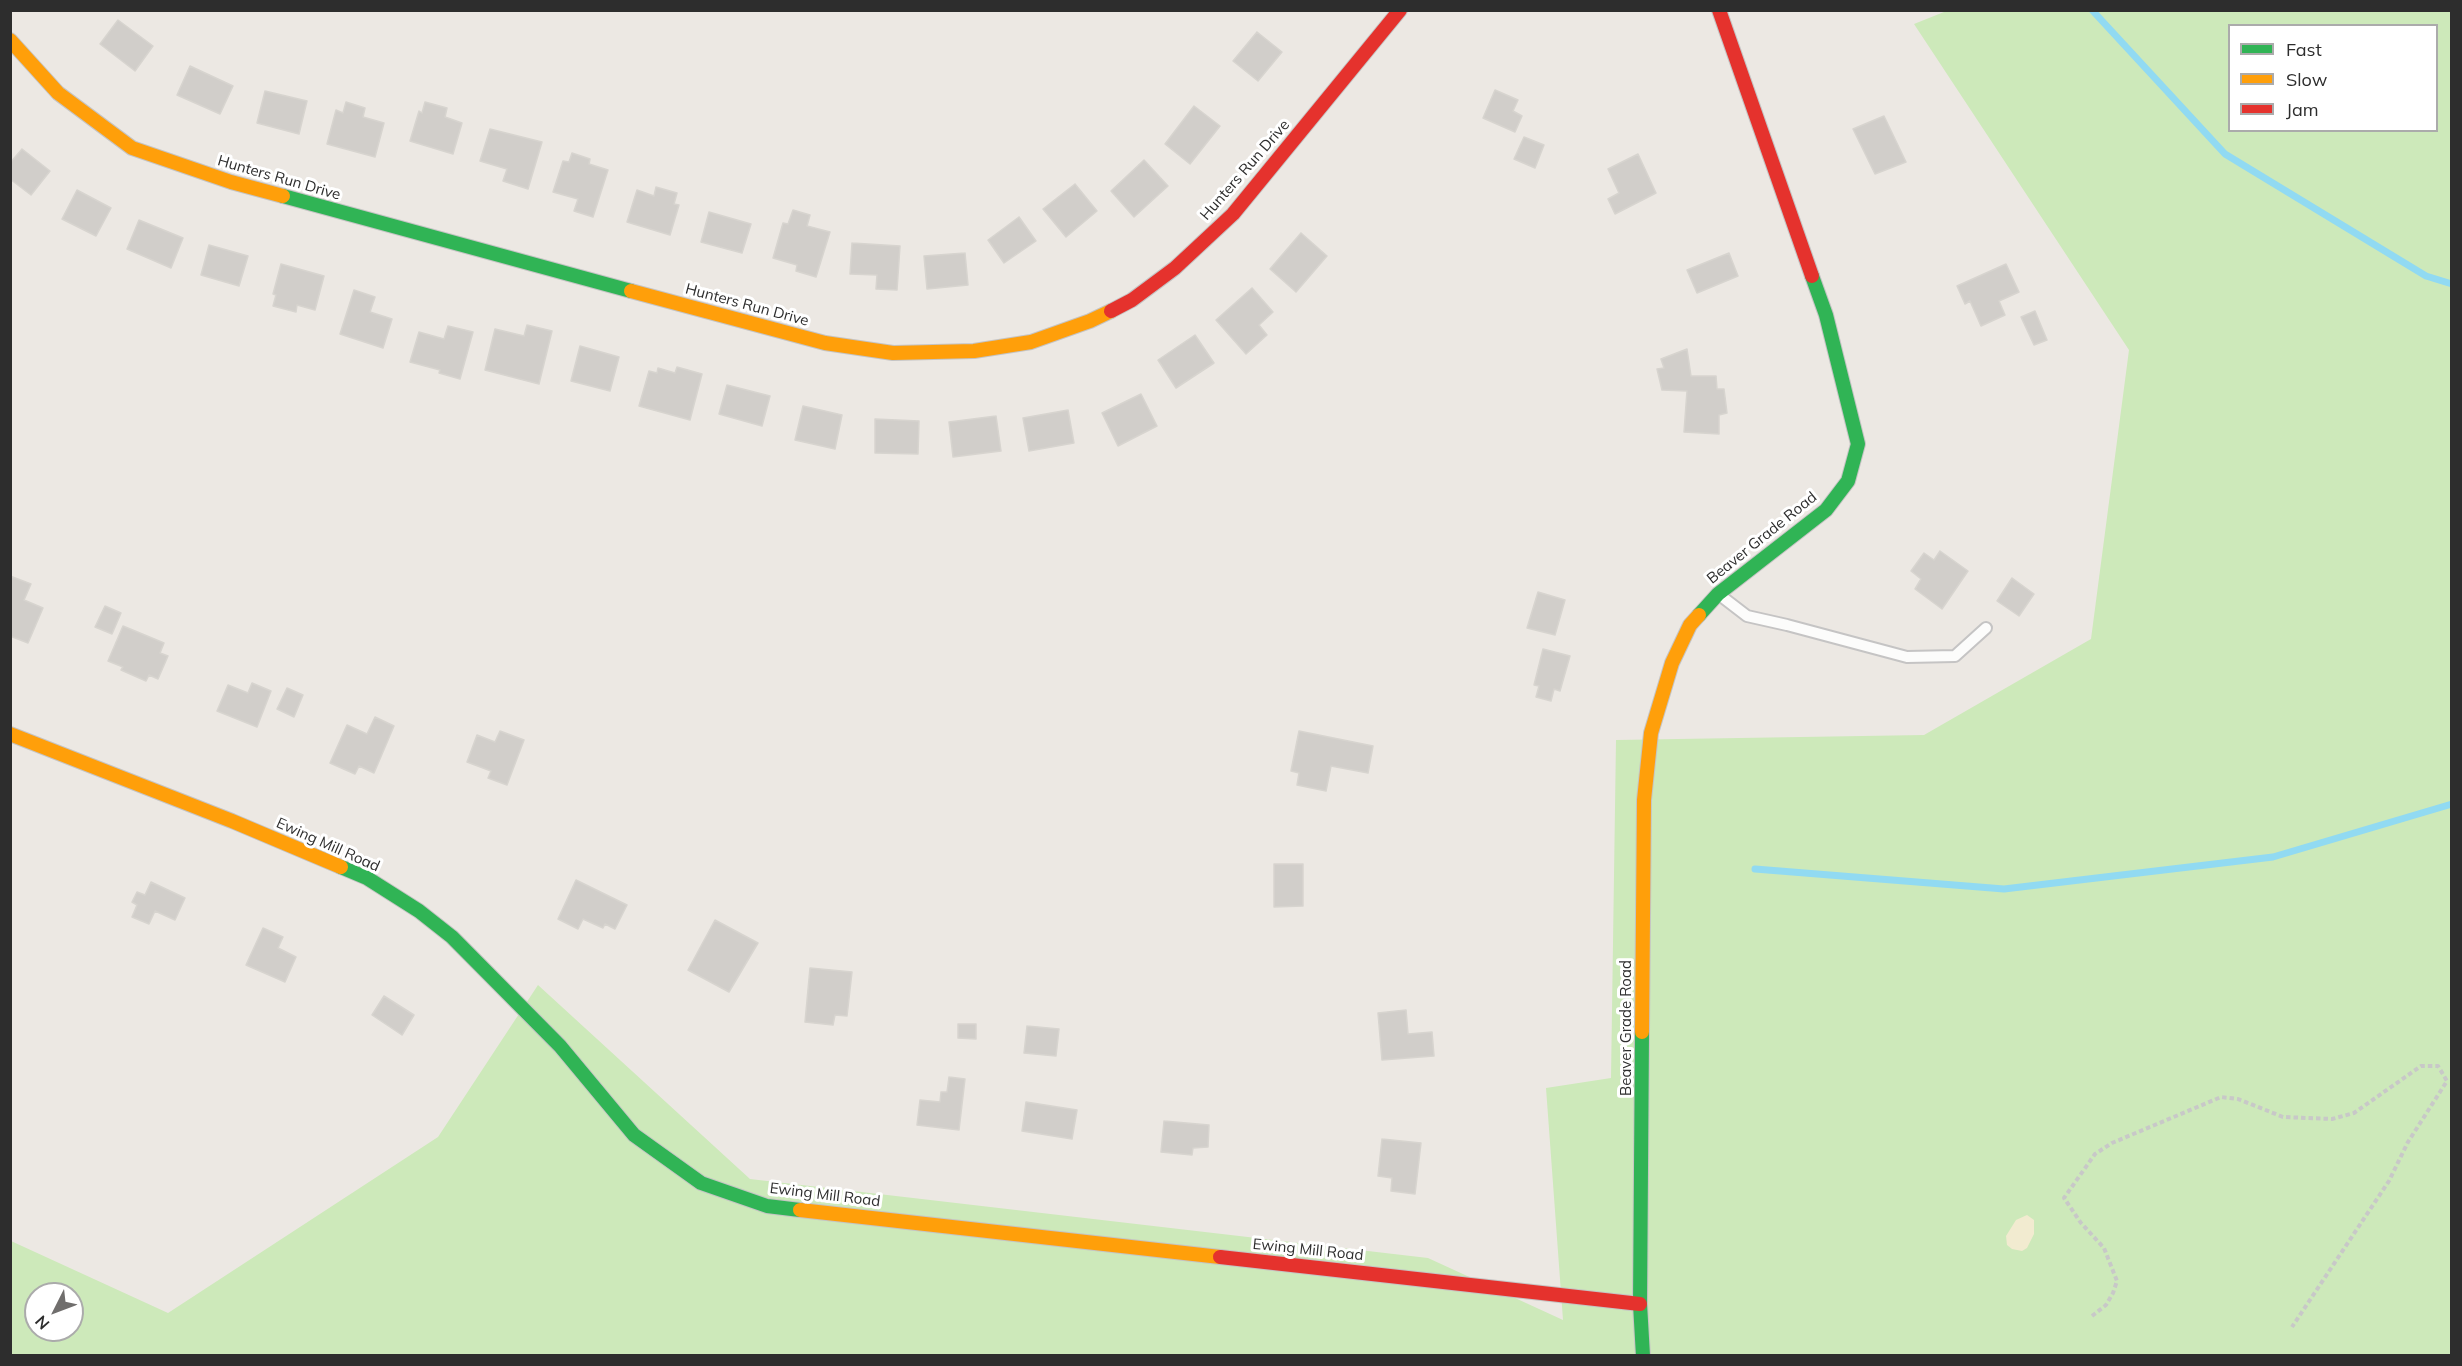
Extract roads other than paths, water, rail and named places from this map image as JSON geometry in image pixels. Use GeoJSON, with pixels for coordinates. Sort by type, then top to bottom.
{"type":"FeatureCollection","features":[{"type":"Feature","properties":{"kind":"street","name":"Hunters Run Drive"},"geometry":{"type":"LineString","coordinates":[[10,40],[58,93],[132,148],[220,178],[438,240],[825,343],[892,353],[974,351],[1031,342],[1090,321],[1132,300],[1175,268],[1233,214],[1400,10]]}},
{"type":"Feature","properties":{"kind":"street","name":"Beaver Grade Road"},"geometry":{"type":"LineString","coordinates":[[1643,1356],[1640,1304],[1644,800],[1650,734],[1671,663],[1690,625],[1718,594],[1826,510],[1848,481],[1858,444],[1826,315],[1719,10]]}},
{"type":"Feature","properties":{"kind":"street","name":"Ewing Mill Road"},"geometry":{"type":"LineString","coordinates":[[10,734],[232,821],[367,878],[419,911],[452,938],[560,1046],[634,1135],[700,1183],[767,1206],[1640,1304]]}},
{"type":"Feature","properties":{"kind":"lane"},"geometry":{"type":"LineString","coordinates":[[1718,594],[1747,616],[1907,657],[1955,656],[1986,628]]}},
{"type":"Feature","properties":{"kind":"waterway"},"geometry":{"type":"LineString","coordinates":[[2092,10],[2225,154],[2426,276],[2452,284]]}},
{"type":"Feature","properties":{"kind":"waterway"},"geometry":{"type":"LineString","coordinates":[[1755,869],[2004,889],[2273,857],[2452,804]]}}]}
